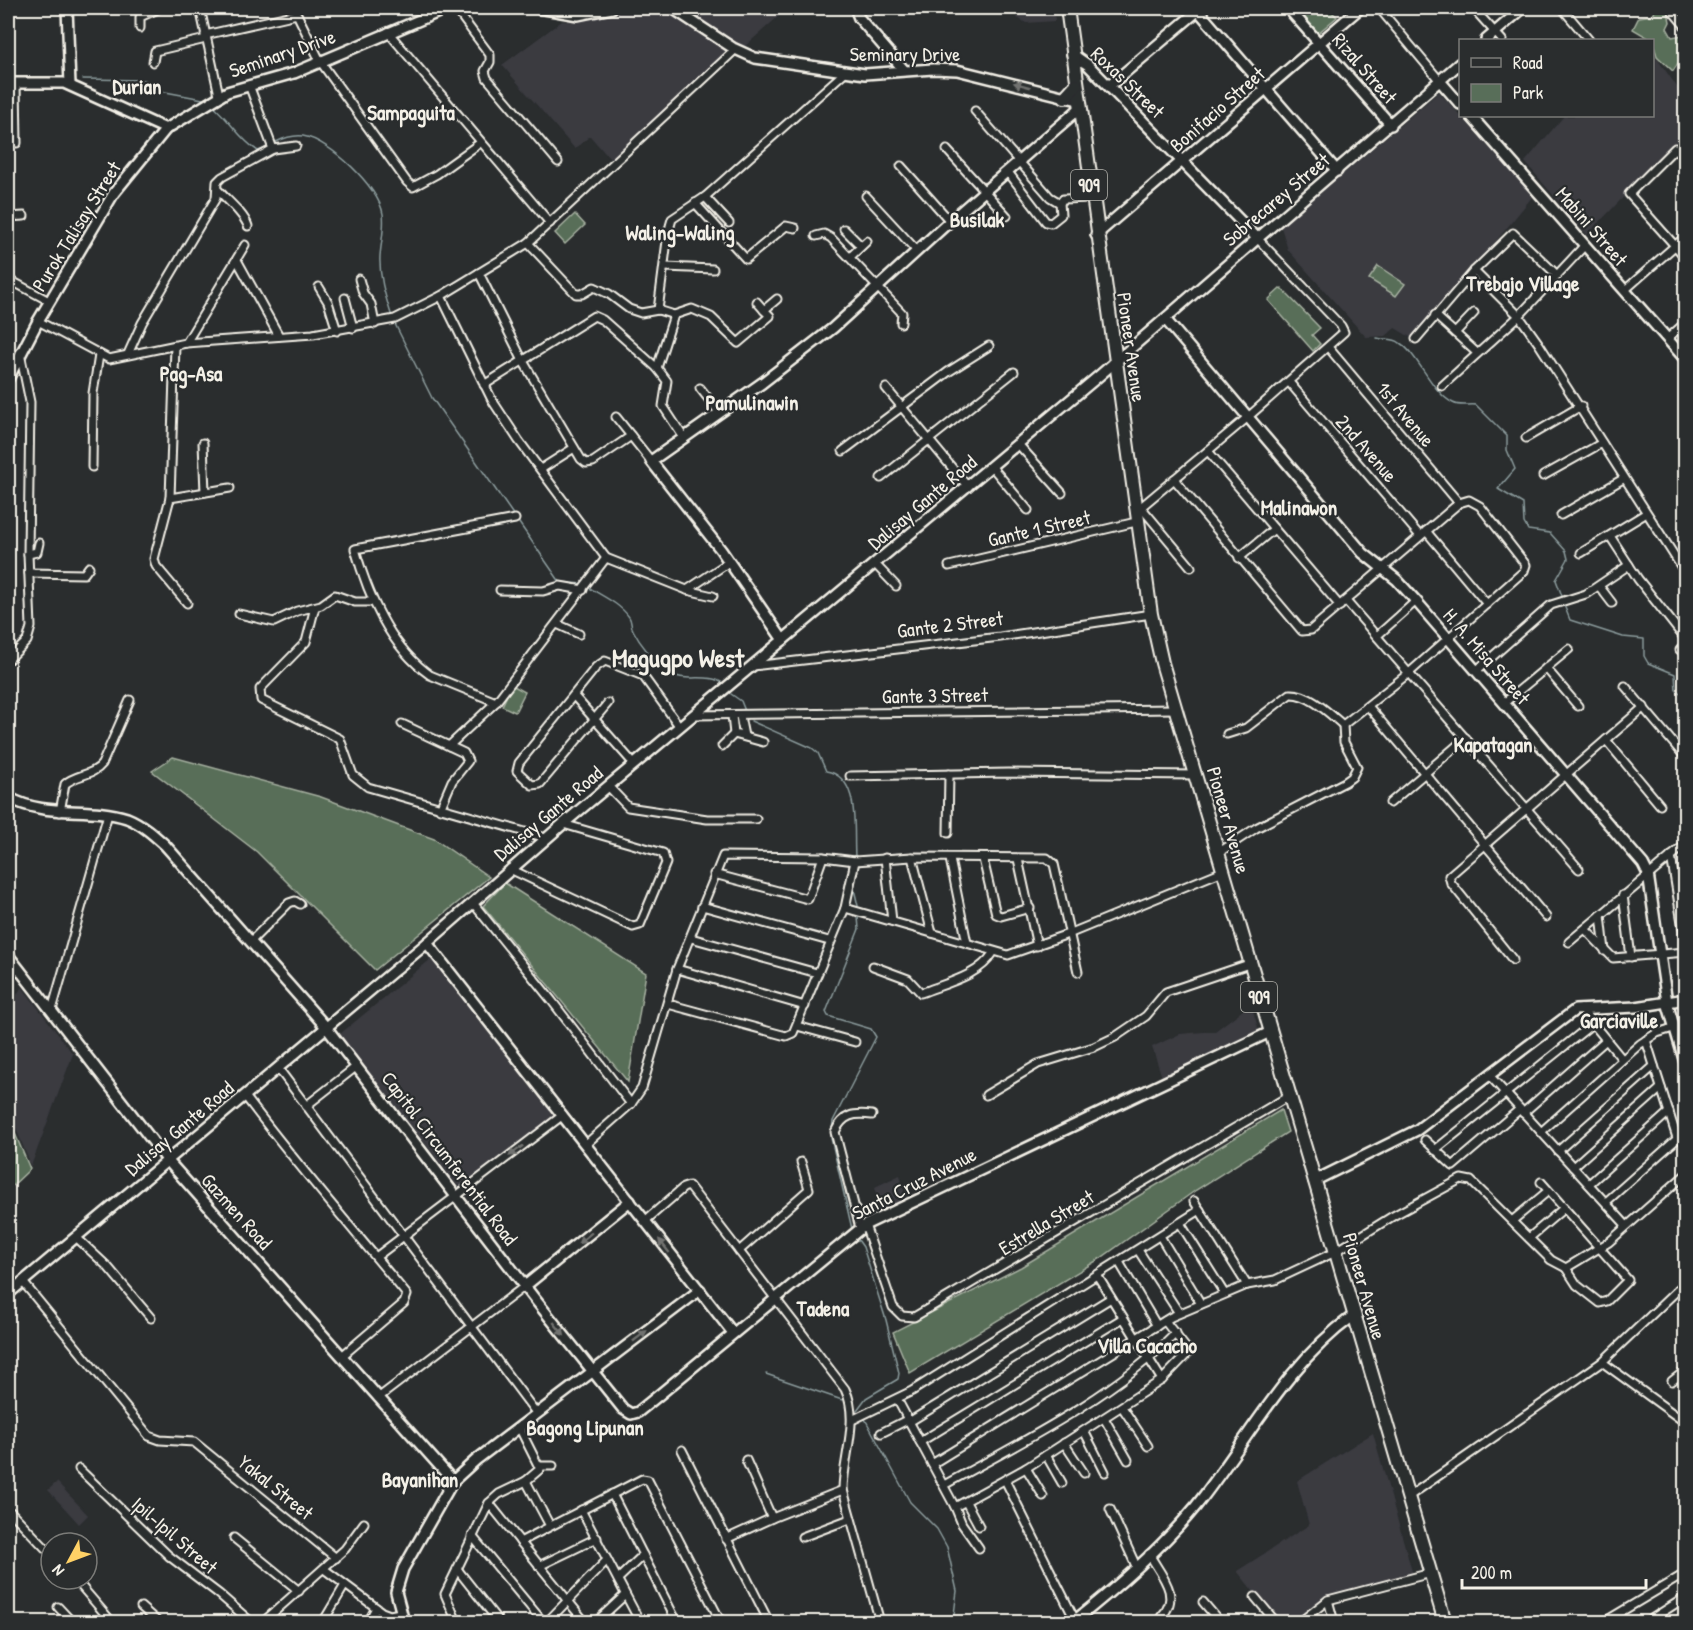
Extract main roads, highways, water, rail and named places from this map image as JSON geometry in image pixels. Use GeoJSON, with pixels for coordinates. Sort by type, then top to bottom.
{"type":"FeatureCollection","features":[{"type":"Feature","properties":{"kind":"highway","name":"Pioneer Avenue"},"geometry":{"type":"LineString","coordinates":[[1067,8],[1096,235],[1151,614],[1176,709],[1250,964],[1445,1623]]}},
{"type":"Feature","properties":{"kind":"highway"},"geometry":{"type":"LineString","coordinates":[[1065,97],[1076,85]]}},
{"type":"Feature","properties":{"kind":"waterway"},"geometry":{"type":"LineString","coordinates":[[83,79],[145,80],[160,91],[203,99]]}},
{"type":"Feature","properties":{"kind":"waterway"},"geometry":{"type":"LineString","coordinates":[[213,106],[251,146],[258,151],[269,147]]}},
{"type":"Feature","properties":{"kind":"waterway"},"geometry":{"type":"LineString","coordinates":[[276,142],[296,136],[314,139],[339,155],[372,191],[383,214],[380,271],[391,314]]}},
{"type":"Feature","properties":{"kind":"waterway"},"geometry":{"type":"LineString","coordinates":[[395,324],[432,398],[514,516]]}},
{"type":"Feature","properties":{"kind":"waterway"},"geometry":{"type":"LineString","coordinates":[[1377,338],[1398,341],[1407,348],[1445,398],[1459,405],[1476,405],[1507,436],[1507,450],[1515,469],[1498,489],[1523,504],[1524,523],[1528,530],[1550,533],[1566,551],[1568,559],[1556,580],[1562,596]]}},
{"type":"Feature","properties":{"kind":"waterway"},"geometry":{"type":"LineString","coordinates":[[1623,482],[1643,514]]}},
{"type":"Feature","properties":{"kind":"waterway"},"geometry":{"type":"LineString","coordinates":[[517,520],[560,582],[584,584]]}},
{"type":"Feature","properties":{"kind":"waterway"},"geometry":{"type":"LineString","coordinates":[[588,587],[625,612],[640,641],[667,671],[681,677],[710,678],[724,684]]}},
{"type":"Feature","properties":{"kind":"waterway"},"geometry":{"type":"LineString","coordinates":[[1564,605],[1570,620],[1623,637],[1644,639],[1644,656],[1648,663],[1675,674],[1676,690],[1686,697]]}},
{"type":"Feature","properties":{"kind":"waterway"},"geometry":{"type":"LineString","coordinates":[[731,694],[741,701],[745,711]]}},
{"type":"Feature","properties":{"kind":"waterway"},"geometry":{"type":"LineString","coordinates":[[751,721],[812,748],[818,753],[826,771],[837,775],[845,783],[853,805],[855,856]]}},
{"type":"Feature","properties":{"kind":"waterway"},"geometry":{"type":"LineString","coordinates":[[857,870],[854,889],[858,906]]}},
{"type":"Feature","properties":{"kind":"waterway"},"geometry":{"type":"LineString","coordinates":[[852,1229],[831,1138],[833,1121],[876,1037],[871,1029],[828,1016],[826,1012],[859,929],[858,917]]}},
{"type":"Feature","properties":{"kind":"waterway"},"geometry":{"type":"LineString","coordinates":[[856,1237],[863,1247],[886,1320],[899,1373],[898,1379],[866,1398],[857,1410]]}},
{"type":"Feature","properties":{"kind":"waterway"},"geometry":{"type":"LineString","coordinates":[[766,1374],[842,1400]]}},
{"type":"Feature","properties":{"kind":"waterway"},"geometry":{"type":"LineString","coordinates":[[864,1417],[910,1502],[937,1529],[947,1547],[957,1591],[953,1622]]}},
{"type":"Feature","properties":{"kind":"district","name":"Durian"},"geometry":{"type":"Point","coordinates":[137,86]}},
{"type":"Feature","properties":{"kind":"district","name":"Sampaguita"},"geometry":{"type":"Point","coordinates":[411,112]}},
{"type":"Feature","properties":{"kind":"district","name":"Busilak"},"geometry":{"type":"Point","coordinates":[977,219]}},
{"type":"Feature","properties":{"kind":"district","name":"Waling-Waling"},"geometry":{"type":"Point","coordinates":[680,232]}},
{"type":"Feature","properties":{"kind":"district","name":"Trebajo Village"},"geometry":{"type":"Point","coordinates":[1523,283]}},
{"type":"Feature","properties":{"kind":"district","name":"Pag-Asa"},"geometry":{"type":"Point","coordinates":[191,373]}},
{"type":"Feature","properties":{"kind":"district","name":"Pamulinawin"},"geometry":{"type":"Point","coordinates":[752,402]}},
{"type":"Feature","properties":{"kind":"district","name":"Malinawon"},"geometry":{"type":"Point","coordinates":[1299,507]}},
{"type":"Feature","properties":{"kind":"district","name":"Magugpo West"},"geometry":{"type":"Point","coordinates":[678,657]}},
{"type":"Feature","properties":{"kind":"district","name":"Kapatagan"},"geometry":{"type":"Point","coordinates":[1493,744]}},
{"type":"Feature","properties":{"kind":"district","name":"Garciaville"},"geometry":{"type":"Point","coordinates":[1619,1020]}},
{"type":"Feature","properties":{"kind":"district","name":"Tadena"},"geometry":{"type":"Point","coordinates":[823,1308]}},
{"type":"Feature","properties":{"kind":"district","name":"Villa Cacacho"},"geometry":{"type":"Point","coordinates":[1147,1345]}},
{"type":"Feature","properties":{"kind":"district","name":"Bagong Lipunan"},"geometry":{"type":"Point","coordinates":[585,1427]}},
{"type":"Feature","properties":{"kind":"district","name":"Bayanihan"},"geometry":{"type":"Point","coordinates":[420,1479]}}]}
